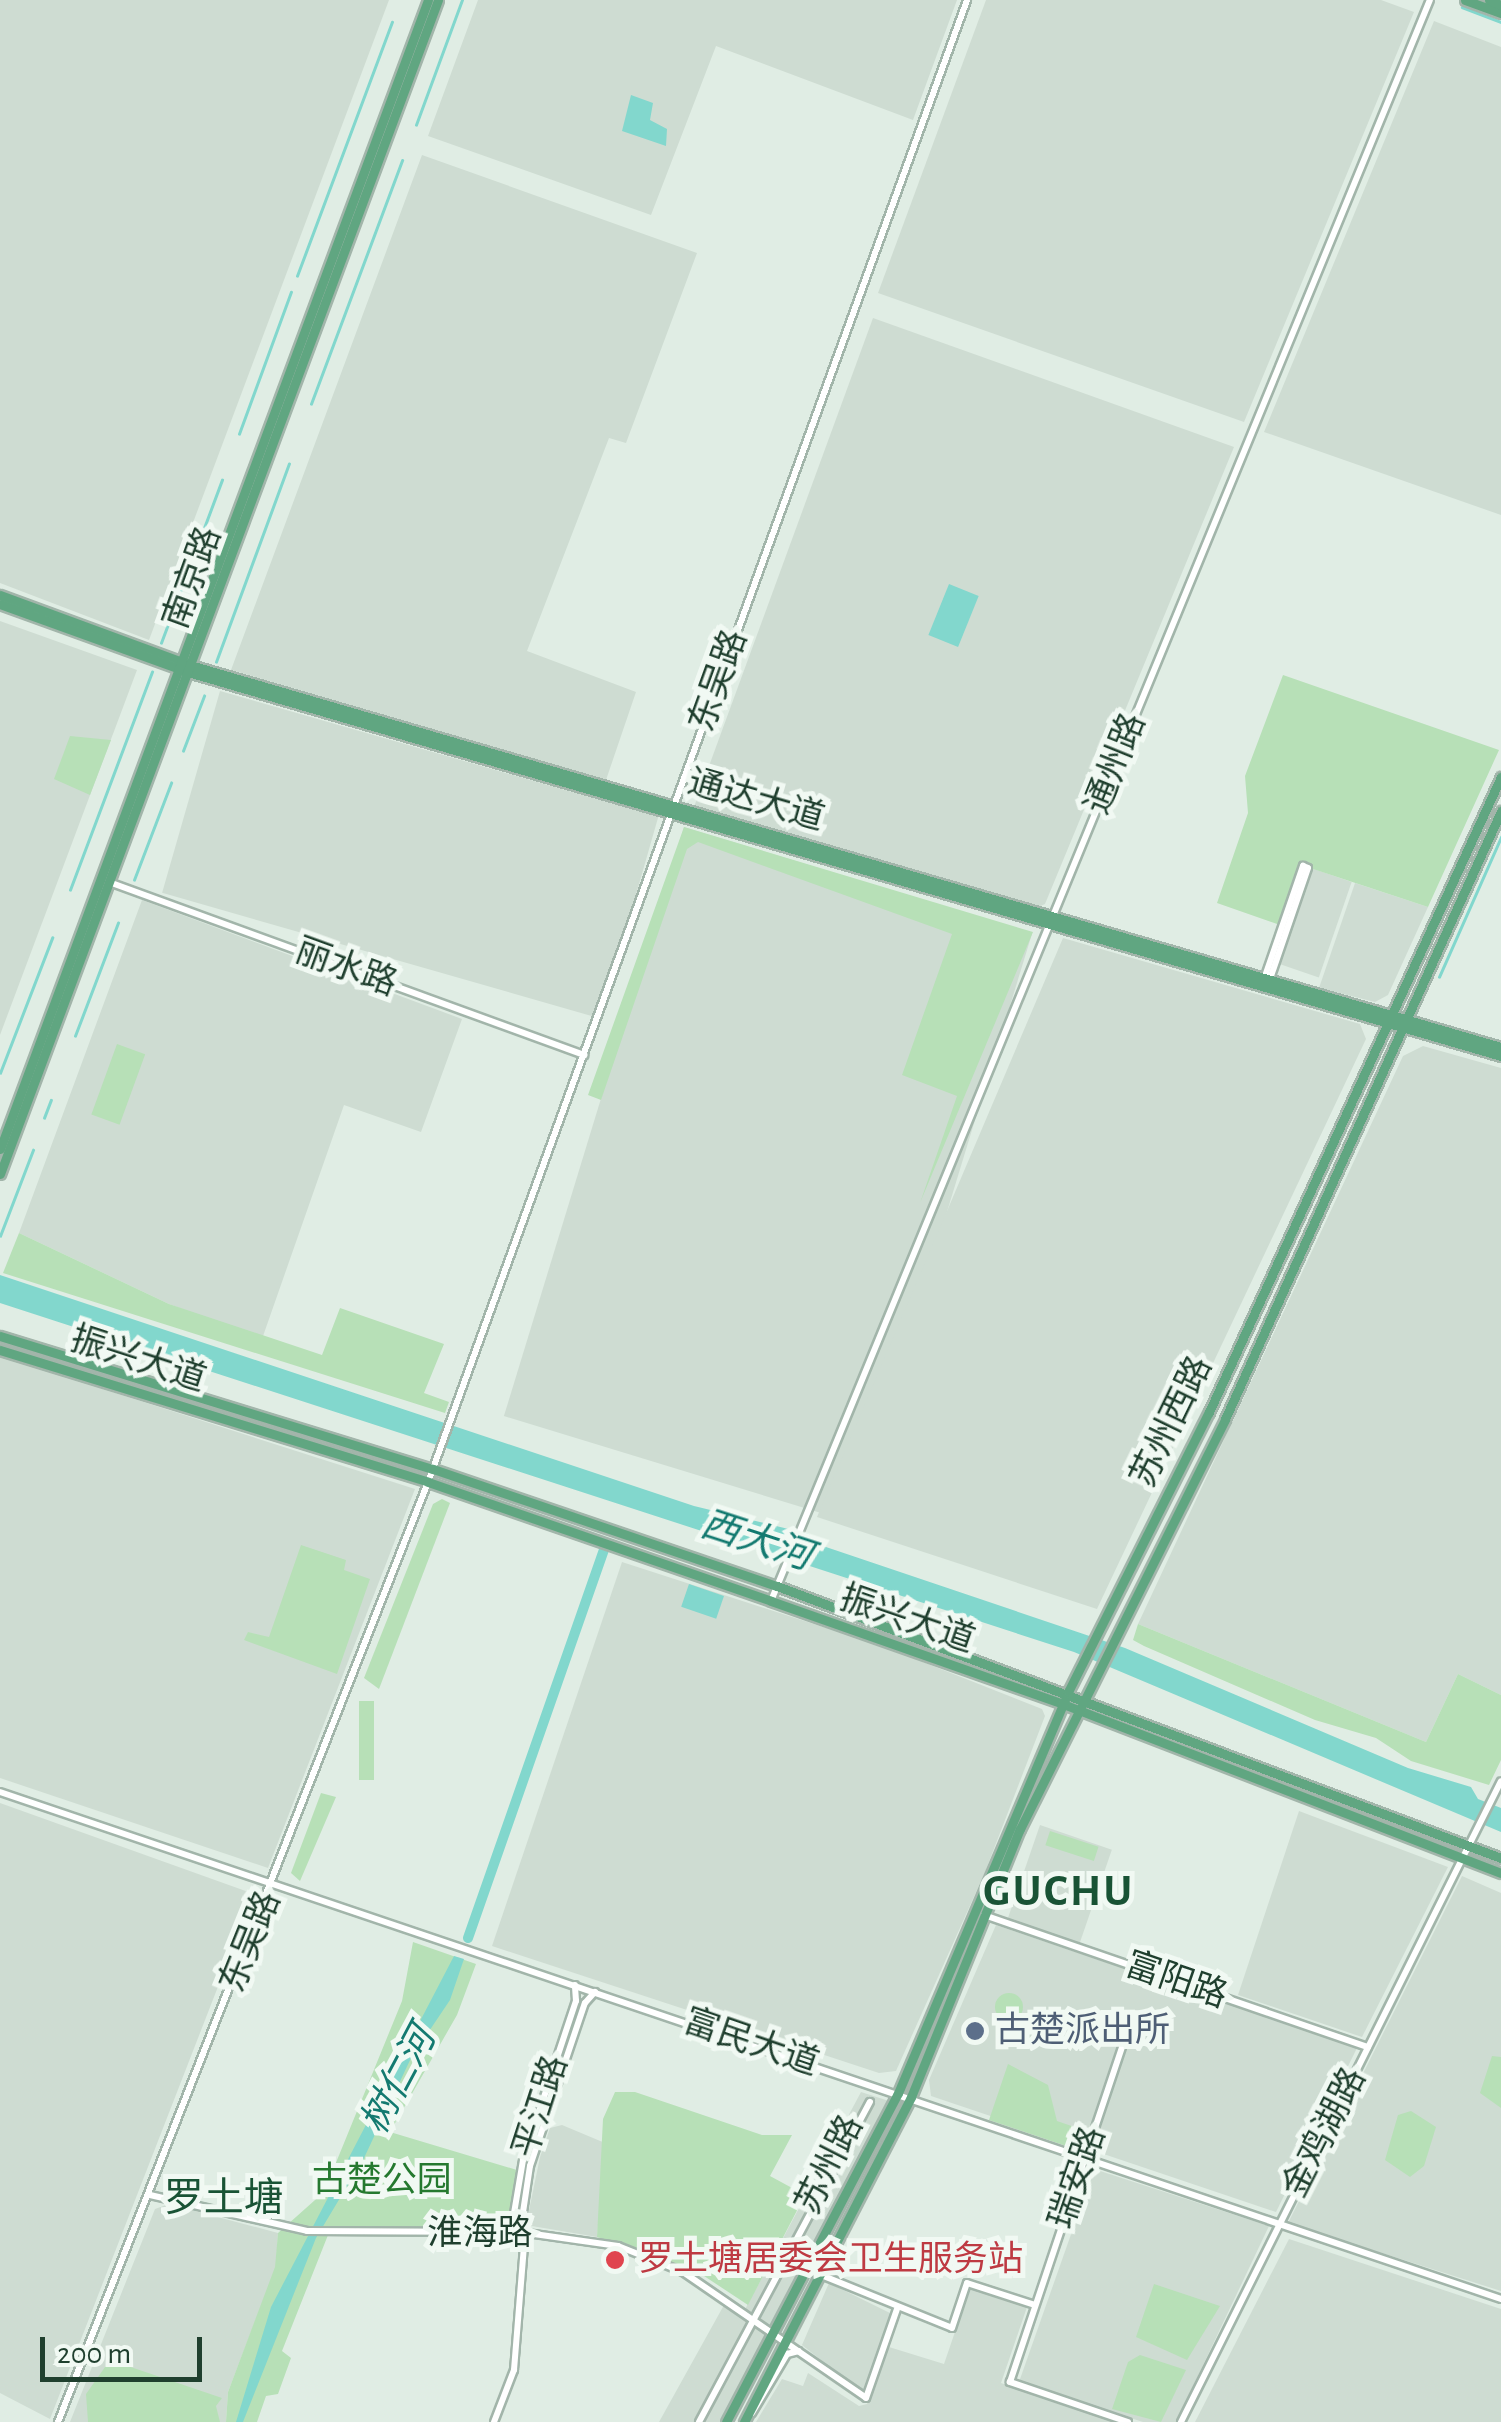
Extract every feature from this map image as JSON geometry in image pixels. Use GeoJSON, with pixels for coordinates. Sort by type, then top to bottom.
{"type":"FeatureCollection","features":[{"type":"Feature","properties":{"kind":"main road","name":"南京路"},"geometry":{"type":"LineString","coordinates":[[0,1174],[428,0]]}},
{"type":"Feature","properties":{"kind":"main road","name":"南京路"},"geometry":{"type":"LineString","coordinates":[[0,1149],[438,0]]}},
{"type":"Feature","properties":{"kind":"main road"},"geometry":{"type":"LineString","coordinates":[[1465,0],[1501,14]]}},
{"type":"Feature","properties":{"kind":"main road"},"geometry":{"type":"LineString","coordinates":[[1488,0],[1501,5]]}},
{"type":"Feature","properties":{"kind":"main road","name":"通达大道"},"geometry":{"type":"LineString","coordinates":[[0,595],[184,667]]}},
{"type":"Feature","properties":{"kind":"main road","name":"通达大道"},"geometry":{"type":"LineString","coordinates":[[0,604],[184,667],[1266,982],[1501,1056]]}},
{"type":"Feature","properties":{"kind":"main road","name":"苏州西路"},"geometry":{"type":"LineString","coordinates":[[898,2093],[1068,1692],[1210,1412],[1501,777]]}},
{"type":"Feature","properties":{"kind":"main road","name":"苏州西路"},"geometry":{"type":"LineString","coordinates":[[911,2097],[984,1916],[1064,1742],[1226,1420],[1501,811]]}},
{"type":"Feature","properties":{"kind":"main road","name":"通达大道"},"geometry":{"type":"LineString","coordinates":[[1406,1024],[1501,1047]]}},
{"type":"Feature","properties":{"kind":"main road","name":"振兴大道"},"geometry":{"type":"LineString","coordinates":[[0,1336],[435,1464],[1068,1692],[1501,1858]]}},
{"type":"Feature","properties":{"kind":"main road","name":"振兴大道"},"geometry":{"type":"LineString","coordinates":[[0,1350],[428,1482],[771,1601],[1063,1704],[1501,1873]]}},
{"type":"Feature","properties":{"kind":"main road"},"geometry":{"type":"LineString","coordinates":[[1046,1684],[1079,1671]]}},
{"type":"Feature","properties":{"kind":"main road"},"geometry":{"type":"LineString","coordinates":[[1095,1680],[1105,1702],[1122,1713]]}},
{"type":"Feature","properties":{"kind":"main road"},"geometry":{"type":"LineString","coordinates":[[1044,1698],[1055,1722],[1070,1730]]}},
{"type":"Feature","properties":{"kind":"main road"},"geometry":{"type":"LineString","coordinates":[[1064,1742],[1084,1722],[1111,1723]]}},
{"type":"Feature","properties":{"kind":"main road","name":"苏州路"},"geometry":{"type":"LineString","coordinates":[[726,2422],[898,2093]]}},
{"type":"Feature","properties":{"kind":"main road","name":"苏州路"},"geometry":{"type":"LineString","coordinates":[[745,2422],[911,2097]]}},
{"type":"Feature","properties":{"kind":"street","name":"东吴路"},"geometry":{"type":"LineString","coordinates":[[58,2422],[274,1884],[435,1464],[967,0]]}},
{"type":"Feature","properties":{"kind":"street","name":"通州路"},"geometry":{"type":"LineString","coordinates":[[771,1601],[1430,0]]}},
{"type":"Feature","properties":{"kind":"street"},"geometry":{"type":"LineString","coordinates":[[1266,982],[1302,866],[1308,868],[1290,911]]}},
{"type":"Feature","properties":{"kind":"street","name":"丽水路"},"geometry":{"type":"LineString","coordinates":[[108,881],[584,1055]]}},
{"type":"Feature","properties":{"kind":"street","name":"金鸡湖路"},"geometry":{"type":"LineString","coordinates":[[1181,2422],[1501,1781]]}},
{"type":"Feature","properties":{"kind":"street","name":"富民大道"},"geometry":{"type":"LineString","coordinates":[[0,1792],[1501,2299]]}},
{"type":"Feature","properties":{"kind":"street","name":"富阳路"},"geometry":{"type":"LineString","coordinates":[[984,1916],[1368,2047]]}},
{"type":"Feature","properties":{"kind":"street","name":"平江路"},"geometry":{"type":"LineString","coordinates":[[519,2232],[523,2160],[576,2001],[575,1985]]}},
{"type":"Feature","properties":{"kind":"street","name":"平江路"},"geometry":{"type":"LineString","coordinates":[[519,2232],[530,2166],[586,2003],[595,1991]]}},
{"type":"Feature","properties":{"kind":"street","name":"瑞安路"},"geometry":{"type":"LineString","coordinates":[[1128,2030],[1010,2382],[1128,2422]]}},
{"type":"Feature","properties":{"kind":"street"},"geometry":{"type":"LineString","coordinates":[[698,2422],[870,2102]]}},
{"type":"Feature","properties":{"kind":"street","name":"淮海路"},"geometry":{"type":"LineString","coordinates":[[150,2195],[307,2230],[519,2232],[609,2244],[667,2264],[754,2318],[866,2398],[897,2309]]}},
{"type":"Feature","properties":{"kind":"street"},"geometry":{"type":"LineString","coordinates":[[494,2422],[514,2370],[519,2232]]}},
{"type":"Feature","properties":{"kind":"street"},"geometry":{"type":"LineString","coordinates":[[821,2275],[897,2309],[952,2328],[968,2283],[1035,2306]]}},
{"type":"Feature","properties":{"kind":"street"},"geometry":{"type":"LineString","coordinates":[[745,2422],[787,2354],[802,2352]]}},
{"type":"Feature","properties":{"kind":"shaded area"},"geometry":{"type":"Polygon","coordinates":[[[0,0],[389,0],[149,640],[0,583],[0,0]]]}},
{"type":"Feature","properties":{"kind":"shaded area"},"geometry":{"type":"Polygon","coordinates":[[[478,0],[957,0],[913,120],[716,46],[651,215],[428,136],[478,0]]]}},
{"type":"Feature","properties":{"kind":"shaded area"},"geometry":{"type":"Polygon","coordinates":[[[986,0],[1381,0],[1414,12],[1244,422],[878,293],[986,0]]]}},
{"type":"Feature","properties":{"kind":"shaded area"},"geometry":{"type":"Polygon","coordinates":[[[1434,21],[1501,47],[1501,515],[1264,432],[1434,21]]]}},
{"type":"Feature","properties":{"kind":"shaded area"},"geometry":{"type":"Polygon","coordinates":[[[422,155],[697,253],[626,443],[609,438],[527,651],[636,692],[606,780],[231,670],[422,155]]]}},
{"type":"Feature","properties":{"kind":"shaded area"},"geometry":{"type":"Polygon","coordinates":[[[873,318],[1234,447],[1045,904],[1038,907],[694,807],[873,318]]]}},
{"type":"Feature","properties":{"kind":"shaded area"},"geometry":{"type":"Polygon","coordinates":[[[0,621],[137,670],[0,1035],[0,621]]]}},
{"type":"Feature","properties":{"kind":"shaded area"},"geometry":{"type":"Polygon","coordinates":[[[220,691],[658,817],[600,1019],[162,893],[220,691]]]}},
{"type":"Feature","properties":{"kind":"shaded area"},"geometry":{"type":"Polygon","coordinates":[[[684,827],[1032,933],[852,1523],[504,1416],[684,827]]]}},
{"type":"Feature","properties":{"kind":"shaded area"},"geometry":{"type":"Polygon","coordinates":[[[1311,868],[1352,882],[1319,977],[1278,963],[1311,868]]]}},
{"type":"Feature","properties":{"kind":"shaded area"},"geometry":{"type":"Polygon","coordinates":[[[1355,883],[1428,907],[1388,995],[1375,1002],[1319,988],[1355,883]]]}},
{"type":"Feature","properties":{"kind":"shaded area"},"geometry":{"type":"Polygon","coordinates":[[[142,900],[462,1019],[421,1132],[344,1105],[262,1339],[169,1304],[19,1233],[142,900]]]}},
{"type":"Feature","properties":{"kind":"shaded area"},"geometry":{"type":"Polygon","coordinates":[[[1063,938],[1360,1024],[1366,1039],[1097,1609],[817,1517],[1063,938]]]}},
{"type":"Feature","properties":{"kind":"shaded area"},"geometry":{"type":"Polygon","coordinates":[[[1423,1046],[1501,1068],[1501,1695],[1458,1674],[1426,1742],[1138,1624],[1403,1056],[1423,1046]]]}},
{"type":"Feature","properties":{"kind":"shaded area"},"geometry":{"type":"Polygon","coordinates":[[[0,1356],[415,1489],[268,1868],[0,1778],[0,1356]]]}},
{"type":"Feature","properties":{"kind":"shaded area"},"geometry":{"type":"Polygon","coordinates":[[[622,1562],[885,1647],[1042,1709],[1045,1716],[985,1872],[896,2071],[879,2073],[492,1946],[622,1562]]]}},
{"type":"Feature","properties":{"kind":"shaded area"},"geometry":{"type":"Polygon","coordinates":[[[0,1803],[254,1894],[50,2419],[0,2393],[0,1803]]]}},
{"type":"Feature","properties":{"kind":"shaded area"},"geometry":{"type":"Polygon","coordinates":[[[1299,1811],[1448,1867],[1362,2037],[1238,1995],[1299,1811]]]}},
{"type":"Feature","properties":{"kind":"shaded area"},"geometry":{"type":"Polygon","coordinates":[[[1040,1825],[1112,1850],[1080,1943],[1008,1919],[1040,1825]]]}},
{"type":"Feature","properties":{"kind":"shaded area"},"geometry":{"type":"Polygon","coordinates":[[[1462,1876],[1501,1893],[1501,2291],[1288,2223],[1462,1876]]]}},
{"type":"Feature","properties":{"kind":"shaded area"},"geometry":{"type":"Polygon","coordinates":[[[996,1925],[1357,2048],[1276,2212],[931,2096],[929,2080],[996,1925]]]}},
{"type":"Feature","properties":{"kind":"shaded area"},"geometry":{"type":"Polygon","coordinates":[[[861,2092],[889,2101],[887,2109],[721,2422],[659,2422],[724,2305],[742,2315],[861,2092]]]}},
{"type":"Feature","properties":{"kind":"shaded area"},"geometry":{"type":"Polygon","coordinates":[[[562,2125],[605,2143],[597,2237],[526,2225],[550,2128],[562,2125]]]}},
{"type":"Feature","properties":{"kind":"shaded area"},"geometry":{"type":"Polygon","coordinates":[[[1094,2169],[1269,2226],[1176,2422],[1143,2422],[1019,2382],[1094,2169]]]}},
{"type":"Feature","properties":{"kind":"shaded area"},"geometry":{"type":"Polygon","coordinates":[[[169,2204],[278,2233],[276,2267],[228,2392],[226,2422],[70,2422],[155,2209],[169,2204]]]}},
{"type":"Feature","properties":{"kind":"shaded area"},"geometry":{"type":"Polygon","coordinates":[[[1289,2239],[1501,2309],[1501,2422],[1195,2422],[1289,2239]]]}},
{"type":"Feature","properties":{"kind":"shaded area"},"geometry":{"type":"Polygon","coordinates":[[[829,2283],[892,2314],[865,2395],[802,2345],[829,2283]]]}},
{"type":"Feature","properties":{"kind":"shaded area"},"geometry":{"type":"Polygon","coordinates":[[[970,2288],[1027,2307],[1001,2383],[1116,2422],[756,2422],[782,2379],[803,2386],[808,2373],[859,2406],[867,2404],[889,2347],[944,2364],[970,2288]]]}},
{"type":"Feature","properties":{"kind":"green space"},"geometry":{"type":"Polygon","coordinates":[[[1283,675],[1499,750],[1428,907],[1301,865],[1280,925],[1217,903],[1248,813],[1245,776],[1283,675]]]}},
{"type":"Feature","properties":{"kind":"green space"},"geometry":{"type":"Polygon","coordinates":[[[70,736],[111,740],[90,795],[54,779],[70,736]]]}},
{"type":"Feature","properties":{"kind":"green space"},"geometry":{"type":"Polygon","coordinates":[[[684,827],[1033,932],[920,1203],[957,1096],[902,1075],[952,934],[698,842],[687,849],[601,1100],[588,1095],[684,827]]]}},
{"type":"Feature","properties":{"kind":"green space"},"geometry":{"type":"Polygon","coordinates":[[[117,1044],[145,1054],[120,1125],[91,1114],[117,1044]]]}},
{"type":"Feature","properties":{"kind":"green space"},"geometry":{"type":"Polygon","coordinates":[[[19,1233],[169,1304],[322,1355],[340,1308],[444,1344],[424,1393],[449,1402],[445,1413],[3,1273],[19,1233]]]}},
{"type":"Feature","properties":{"kind":"green space"},"geometry":{"type":"Polygon","coordinates":[[[442,1499],[450,1503],[379,1689],[364,1678],[433,1504],[442,1499]]]}},
{"type":"Feature","properties":{"kind":"green space"},"geometry":{"type":"Polygon","coordinates":[[[301,1545],[346,1560],[344,1570],[370,1579],[337,1674],[244,1640],[248,1632],[269,1637],[301,1545]]]}},
{"type":"Feature","properties":{"kind":"green space"},"geometry":{"type":"Polygon","coordinates":[[[1138,1624],[1426,1742],[1458,1674],[1501,1695],[1501,1760],[1489,1785],[1411,1761],[1376,1738],[1315,1720],[1144,1646],[1133,1640],[1138,1624]]]}},
{"type":"Feature","properties":{"kind":"green space"},"geometry":{"type":"Polygon","coordinates":[[[359,1701],[374,1701],[374,1780],[359,1780],[359,1701]]]}},
{"type":"Feature","properties":{"kind":"green space"},"geometry":{"type":"Polygon","coordinates":[[[321,1793],[336,1797],[300,1881],[291,1873],[321,1793]]]}},
{"type":"Feature","properties":{"kind":"green space"},"geometry":{"type":"Polygon","coordinates":[[[1050,1831],[1099,1847],[1094,1861],[1045,1845],[1050,1831]]]}},
{"type":"Feature","properties":{"kind":"green space","name":"古楚公园"},"geometry":{"type":"Polygon","coordinates":[[[413,1942],[476,1964],[457,2015],[390,2132],[517,2170],[510,2216],[500,2228],[330,2230],[282,2351],[291,2358],[278,2394],[266,2396],[257,2422],[226,2422],[228,2392],[275,2267],[278,2233],[324,2192],[402,2001],[413,1942]]]}},
{"type":"Feature","properties":{"kind":"green space"},"geometry":{"type":"Polygon","coordinates":[[[1009,1993],[1019,1997],[1023,2007],[1019,2017],[1009,2021],[999,2017],[995,2007],[999,1997],[1009,1993]]]}},
{"type":"Feature","properties":{"kind":"green space"},"geometry":{"type":"Polygon","coordinates":[[[1492,2056],[1501,2057],[1501,2108],[1480,2093],[1492,2056]]]}},
{"type":"Feature","properties":{"kind":"green space"},"geometry":{"type":"Polygon","coordinates":[[[1008,2064],[1048,2085],[1057,2121],[1089,2132],[1082,2146],[1072,2148],[989,2120],[1008,2064]]]}},
{"type":"Feature","properties":{"kind":"green space"},"geometry":{"type":"Polygon","coordinates":[[[615,2092],[635,2092],[762,2135],[792,2135],[770,2176],[805,2195],[748,2305],[698,2272],[597,2237],[603,2119],[615,2092]]]}},
{"type":"Feature","properties":{"kind":"green space"},"geometry":{"type":"Polygon","coordinates":[[[1411,2111],[1436,2127],[1424,2166],[1410,2177],[1385,2160],[1398,2115],[1411,2111]]]}},
{"type":"Feature","properties":{"kind":"green space"},"geometry":{"type":"Polygon","coordinates":[[[1154,2284],[1220,2306],[1187,2360],[1136,2337],[1154,2284]]]}},
{"type":"Feature","properties":{"kind":"green space"},"geometry":{"type":"Polygon","coordinates":[[[1140,2355],[1186,2370],[1161,2422],[1112,2409],[1128,2362],[1140,2355]]]}},
{"type":"Feature","properties":{"kind":"green space"},"geometry":{"type":"Polygon","coordinates":[[[110,2360],[222,2398],[216,2406],[220,2422],[88,2422],[86,2394],[110,2360]]]}},
{"type":"Feature","properties":{"kind":"water"},"geometry":{"type":"Polygon","coordinates":[[[631,95],[653,103],[650,120],[667,129],[666,146],[622,131],[631,95]]]}},
{"type":"Feature","properties":{"kind":"water"},"geometry":{"type":"Polygon","coordinates":[[[949,584],[979,596],[958,647],[928,635],[949,584]]]}},
{"type":"Feature","properties":{"kind":"water","name":"西大河"},"geometry":{"type":"Polygon","coordinates":[[[0,1275],[694,1506],[809,1534],[823,1546],[1125,1648],[1408,1768],[1471,1787],[1478,1799],[1501,1808],[1501,1832],[1074,1652],[0,1303],[0,1275]]]}},
{"type":"Feature","properties":{"kind":"water"},"geometry":{"type":"Polygon","coordinates":[[[689,1584],[724,1596],[716,1619],[681,1607],[689,1584]]]}},
{"type":"Feature","properties":{"kind":"water"},"geometry":{"type":"Polygon","coordinates":[[[454,1956],[464,1959],[450,2000],[411,2058],[364,2158],[316,2238],[243,2422],[236,2422],[271,2307],[454,1956]]]}},
{"type":"Feature","properties":{"kind":"waterway"},"geometry":{"type":"LineString","coordinates":[[416,125],[462,0]]}},
{"type":"Feature","properties":{"kind":"waterway"},"geometry":{"type":"LineString","coordinates":[[1462,7],[1501,22]]}},
{"type":"Feature","properties":{"kind":"waterway"},"geometry":{"type":"LineString","coordinates":[[297,276],[392,22]]}},
{"type":"Feature","properties":{"kind":"waterway"},"geometry":{"type":"LineString","coordinates":[[311,404],[402,160]]}},
{"type":"Feature","properties":{"kind":"waterway"},"geometry":{"type":"LineString","coordinates":[[239,434],[291,292]]}},
{"type":"Feature","properties":{"kind":"waterway"},"geometry":{"type":"LineString","coordinates":[[216,662],[289,464]]}},
{"type":"Feature","properties":{"kind":"waterway"},"geometry":{"type":"LineString","coordinates":[[161,643],[222,480]]}},
{"type":"Feature","properties":{"kind":"waterway"},"geometry":{"type":"LineString","coordinates":[[70,890],[152,672]]}},
{"type":"Feature","properties":{"kind":"waterway"},"geometry":{"type":"LineString","coordinates":[[183,751],[204,696]]}},
{"type":"Feature","properties":{"kind":"waterway"},"geometry":{"type":"LineString","coordinates":[[134,880],[171,783]]}},
{"type":"Feature","properties":{"kind":"waterway"},"geometry":{"type":"LineString","coordinates":[[1439,977],[1501,837]]}},
{"type":"Feature","properties":{"kind":"waterway"},"geometry":{"type":"LineString","coordinates":[[75,1036],[118,923]]}},
{"type":"Feature","properties":{"kind":"waterway"},"geometry":{"type":"LineString","coordinates":[[0,1073],[52,938]]}},
{"type":"Feature","properties":{"kind":"waterway"},"geometry":{"type":"LineString","coordinates":[[44,1118],[51,1100]]}},
{"type":"Feature","properties":{"kind":"waterway"},"geometry":{"type":"LineString","coordinates":[[0,1236],[33,1150]]}},
{"type":"Feature","properties":{"kind":"waterway","name":"树仁河"},"geometry":{"type":"LineString","coordinates":[[468,1938],[605,1547]]}},
{"type":"Feature","properties":{"kind":"place","name":"古楚派出所"},"geometry":{"type":"Point","coordinates":[975,2031]}},
{"type":"Feature","properties":{"kind":"place","name":"罗土塘居委会卫生服务站"},"geometry":{"type":"Point","coordinates":[615,2260]}},
{"type":"Feature","properties":{"kind":"district","name":"GUCHU"},"geometry":{"type":"Point","coordinates":[1059,1892]}},
{"type":"Feature","properties":{"kind":"district","name":"罗土塘"},"geometry":{"type":"Point","coordinates":[224,2199]}}]}
